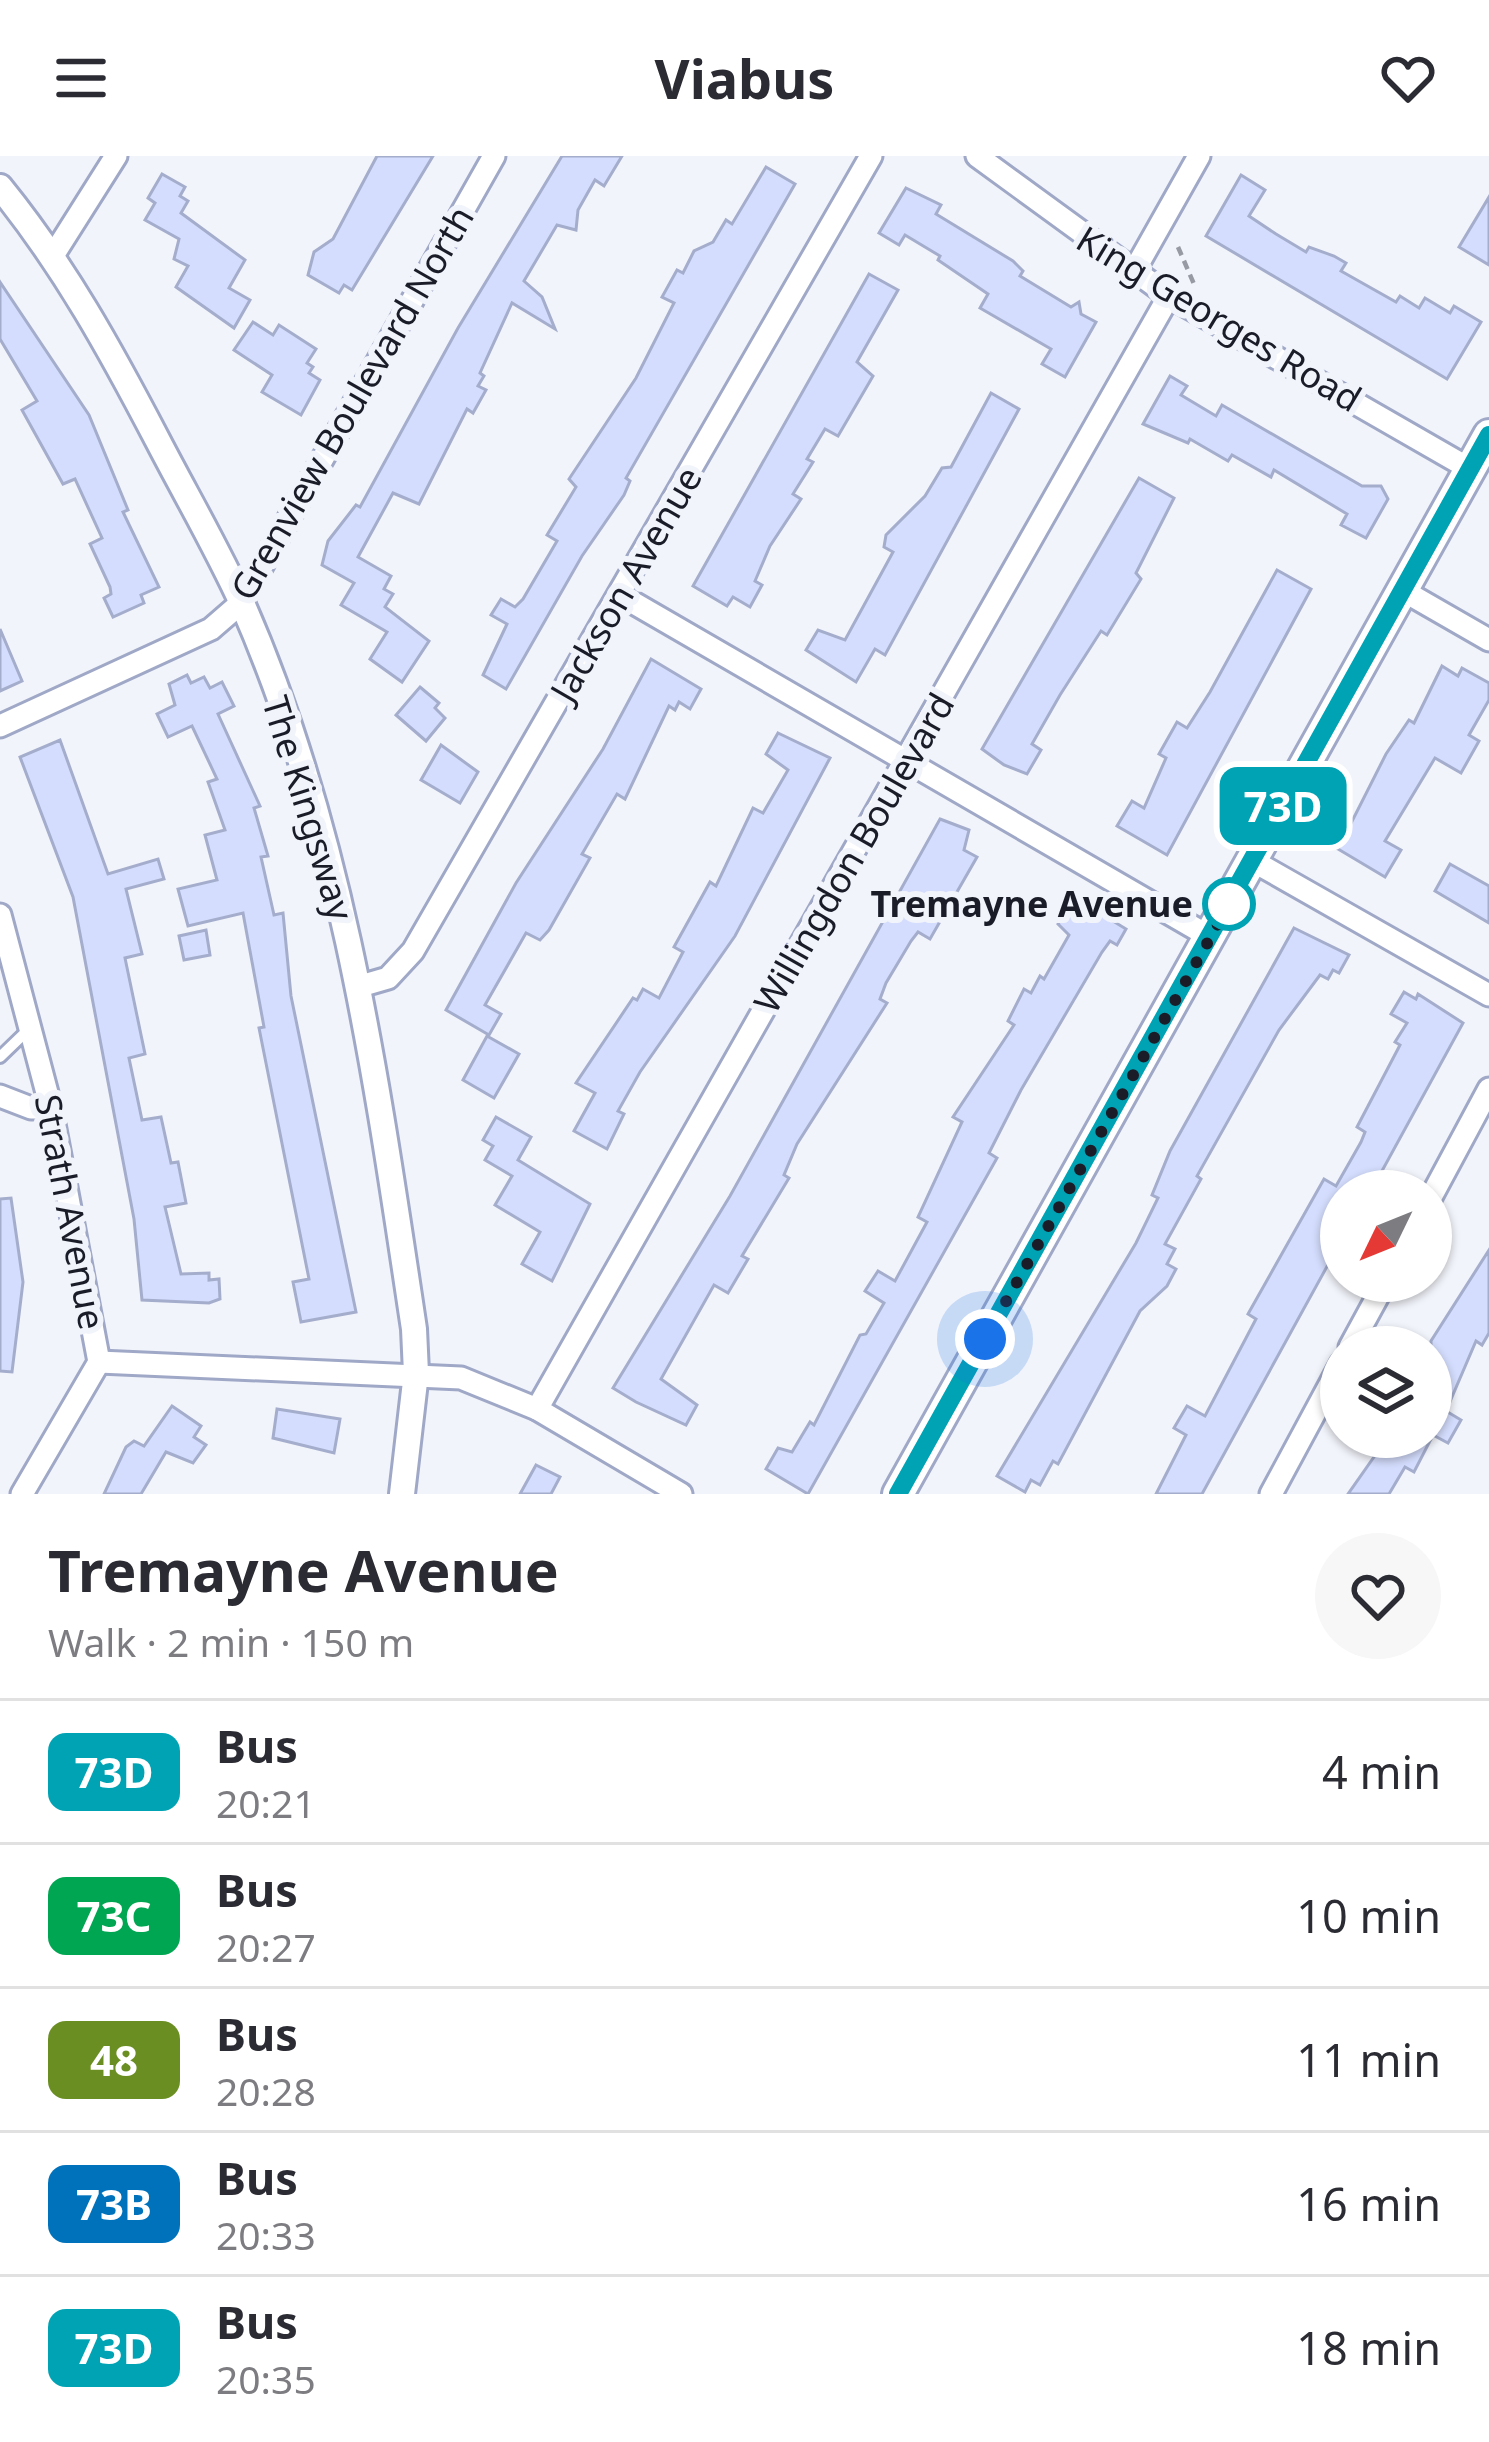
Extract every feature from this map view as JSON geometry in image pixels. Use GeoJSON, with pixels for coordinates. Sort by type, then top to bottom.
{"type":"FeatureCollection","features":[{"type":"Feature","properties":{"kind":"main road"},"geometry":{"type":"LineString","coordinates":[[898,1494],[1489,435]]}},
{"type":"Feature","properties":{"kind":"street"},"geometry":{"type":"LineString","coordinates":[[54,254],[116,156]]}},
{"type":"Feature","properties":{"kind":"street","name":"Grenview Boulevard North"},"geometry":{"type":"LineString","coordinates":[[0,726],[211,629],[241,603],[494,156]]}},
{"type":"Feature","properties":{"kind":"street","name":"Jackson Avenue"},"geometry":{"type":"LineString","coordinates":[[357,987],[388,979],[413,951],[871,156]]}},
{"type":"Feature","properties":{"kind":"street","name":"King Georges Road"},"geometry":{"type":"LineString","coordinates":[[977,156],[1168,296],[1470,469]]}},
{"type":"Feature","properties":{"kind":"street"},"geometry":{"type":"LineString","coordinates":[[1133,273],[1199,156]]}},
{"type":"Feature","properties":{"kind":"street","name":"The Kingsway"},"geometry":{"type":"LineString","coordinates":[[0,187],[54,254],[88,308],[241,603],[310,793],[357,987],[394,1193],[416,1373],[402,1494]]}},
{"type":"Feature","properties":{"kind":"street","name":"Willingdon Boulevard"},"geometry":{"type":"LineString","coordinates":[[537,1409],[1168,296]]}},
{"type":"Feature","properties":{"kind":"street"},"geometry":{"type":"LineString","coordinates":[[1402,590],[1489,640]]}},
{"type":"Feature","properties":{"kind":"street"},"geometry":{"type":"LineString","coordinates":[[620,596],[1210,937]]}},
{"type":"Feature","properties":{"kind":"street"},"geometry":{"type":"LineString","coordinates":[[1252,861],[1489,995]]}},
{"type":"Feature","properties":{"kind":"street","name":"Strath Avenue"},"geometry":{"type":"LineString","coordinates":[[0,915],[51,1108],[99,1362],[22,1494]]}},
{"type":"Feature","properties":{"kind":"street"},"geometry":{"type":"LineString","coordinates":[[1446,1170],[1489,1089]]}},
{"type":"Feature","properties":{"kind":"street"},"geometry":{"type":"LineString","coordinates":[[0,1096],[31,1108],[51,1108]]}},
{"type":"Feature","properties":{"kind":"street"},"geometry":{"type":"LineString","coordinates":[[99,1362],[461,1378],[537,1409],[681,1494]]}},
{"type":"Feature","properties":{"kind":"street"},"geometry":{"type":"LineString","coordinates":[[1270,1494],[1320,1402]]}},
{"type":"Feature","properties":{"kind":"lane"},"geometry":{"type":"LineString","coordinates":[[0,1057],[30,1028]]}},
{"type":"Feature","properties":{"kind":"path"},"geometry":{"type":"LineString","coordinates":[[1178,247],[1182,267],[1195,285]]}},
{"type":"Feature","properties":{"kind":"building"},"geometry":{"type":"Polygon","coordinates":[[[377,156],[433,156],[352,290],[344,285],[339,293],[308,275],[314,252],[333,239],[377,156]]]}},
{"type":"Feature","properties":{"kind":"building"},"geometry":{"type":"Polygon","coordinates":[[[562,156],[622,156],[604,186],[595,180],[578,210],[576,230],[557,225],[524,281],[542,297],[555,329],[512,303],[480,373],[484,376],[478,386],[486,390],[473,413],[467,409],[419,504],[393,493],[358,557],[391,576],[384,589],[393,594],[385,607],[429,641],[402,682],[370,659],[387,632],[341,605],[354,583],[322,565],[328,541],[356,505],[360,507],[458,328],[562,156]]]}},
{"type":"Feature","properties":{"kind":"building"},"geometry":{"type":"Polygon","coordinates":[[[766,167],[795,184],[626,478],[630,481],[624,495],[582,556],[506,689],[483,675],[507,624],[491,615],[501,599],[515,607],[523,599],[557,541],[547,535],[576,487],[569,479],[636,378],[674,303],[662,297],[677,270],[683,273],[694,251],[713,242],[726,220],[732,224],[766,167]]]}},
{"type":"Feature","properties":{"kind":"building"},"geometry":{"type":"Polygon","coordinates":[[[162,174],[185,187],[180,196],[188,201],[181,213],[245,260],[229,288],[250,300],[234,328],[176,287],[188,266],[174,259],[179,239],[145,220],[155,203],[148,198],[162,174]]]}},
{"type":"Feature","properties":{"kind":"building"},"geometry":{"type":"Polygon","coordinates":[[[1241,175],[1265,190],[1249,216],[1276,234],[1306,252],[1309,247],[1334,256],[1346,263],[1341,271],[1396,302],[1400,296],[1419,308],[1425,298],[1450,313],[1454,306],[1481,322],[1447,379],[1206,236],[1241,175]]]}},
{"type":"Feature","properties":{"kind":"building"},"geometry":{"type":"Polygon","coordinates":[[[906,188],[941,205],[936,214],[1013,261],[1023,271],[1020,276],[1071,307],[1079,302],[1081,314],[1096,322],[1065,377],[1042,364],[1051,349],[980,308],[988,294],[938,260],[940,256],[905,235],[899,245],[879,233],[906,188]]]}},
{"type":"Feature","properties":{"kind":"building"},"geometry":{"type":"Polygon","coordinates":[[[1489,197],[1489,265],[1459,247],[1489,197]]]}},
{"type":"Feature","properties":{"kind":"building"},"geometry":{"type":"Polygon","coordinates":[[[869,274],[898,290],[857,362],[873,376],[838,436],[825,429],[807,459],[813,462],[793,494],[801,499],[770,546],[755,581],[762,585],[750,607],[733,597],[727,606],[693,586],[869,274]]]}},
{"type":"Feature","properties":{"kind":"building"},"geometry":{"type":"Polygon","coordinates":[[[0,282],[89,415],[128,510],[123,512],[159,587],[141,595],[144,603],[113,617],[104,598],[111,594],[110,587],[90,544],[102,538],[75,479],[63,484],[22,410],[37,401],[0,339],[0,282]]]}},
{"type":"Feature","properties":{"kind":"building"},"geometry":{"type":"Polygon","coordinates":[[[253,322],[273,335],[279,325],[316,349],[307,363],[313,367],[309,373],[320,380],[301,415],[262,392],[272,375],[234,350],[253,322]]]}},
{"type":"Feature","properties":{"kind":"building"},"geometry":{"type":"Polygon","coordinates":[[[1170,376],[1187,386],[1181,395],[1216,416],[1222,405],[1362,486],[1381,486],[1388,499],[1366,538],[1341,525],[1347,514],[1274,470],[1271,477],[1232,455],[1228,461],[1190,439],[1188,443],[1143,424],[1170,376]]]}},
{"type":"Feature","properties":{"kind":"building"},"geometry":{"type":"Polygon","coordinates":[[[991,393],[1019,409],[885,655],[875,649],[856,682],[806,650],[818,630],[845,640],[893,552],[884,547],[886,535],[925,496],[942,468],[951,467],[991,393]]]}},
{"type":"Feature","properties":{"kind":"building"},"geometry":{"type":"Polygon","coordinates":[[[1139,478],[1174,498],[1136,573],[1141,579],[1107,635],[1101,631],[1060,695],[1032,744],[1041,750],[1027,774],[1004,765],[982,749],[1139,478]]]}},
{"type":"Feature","properties":{"kind":"building"},"geometry":{"type":"Polygon","coordinates":[[[1277,570],[1311,589],[1167,855],[1117,826],[1132,801],[1144,808],[1166,758],[1159,754],[1177,722],[1187,728],[1277,570]]]}},
{"type":"Feature","properties":{"kind":"building"},"geometry":{"type":"Polygon","coordinates":[[[0,629],[22,681],[0,691],[0,629]]]}},
{"type":"Feature","properties":{"kind":"building"},"geometry":{"type":"Polygon","coordinates":[[[651,659],[701,689],[690,709],[679,702],[675,710],[669,706],[625,799],[617,794],[582,854],[590,858],[549,930],[540,940],[526,933],[485,1005],[501,1014],[489,1035],[446,1010],[516,883],[603,749],[651,659]]]}},
{"type":"Feature","properties":{"kind":"building"},"geometry":{"type":"Polygon","coordinates":[[[1442,666],[1458,676],[1462,668],[1489,683],[1489,700],[1469,735],[1479,741],[1461,773],[1435,758],[1385,841],[1401,850],[1385,877],[1338,849],[1386,754],[1409,720],[1414,723],[1442,666]]]}},
{"type":"Feature","properties":{"kind":"building"},"geometry":{"type":"Polygon","coordinates":[[[187,675],[191,683],[204,677],[210,688],[222,682],[234,706],[218,714],[260,806],[254,808],[268,856],[261,857],[274,915],[283,913],[291,996],[356,1312],[301,1322],[293,1282],[309,1279],[259,1028],[264,1027],[243,913],[188,926],[178,889],[217,880],[205,835],[225,830],[208,782],[217,779],[192,726],[168,737],[157,714],[175,705],[169,684],[187,675]]]}},
{"type":"Feature","properties":{"kind":"building"},"geometry":{"type":"Polygon","coordinates":[[[420,687],[439,703],[435,708],[445,718],[426,741],[396,715],[420,687]]]}},
{"type":"Feature","properties":{"kind":"building"},"geometry":{"type":"Polygon","coordinates":[[[778,733],[830,758],[735,936],[640,1072],[618,1111],[624,1114],[607,1149],[574,1131],[595,1093],[576,1083],[633,998],[637,1000],[643,989],[659,998],[683,952],[674,947],[710,882],[716,886],[753,808],[763,813],[788,770],[766,754],[778,733]]]}},
{"type":"Feature","properties":{"kind":"building"},"geometry":{"type":"Polygon","coordinates":[[[60,740],[108,874],[158,859],[164,879],[126,889],[142,954],[125,958],[145,1054],[129,1058],[142,1120],[161,1117],[171,1163],[178,1162],[186,1203],[165,1207],[181,1274],[209,1273],[209,1280],[219,1279],[220,1299],[209,1303],[142,1300],[134,1219],[73,897],[20,757],[60,740]]]}},
{"type":"Feature","properties":{"kind":"building"},"geometry":{"type":"Polygon","coordinates":[[[441,745],[478,772],[460,803],[421,780],[441,745]]]}},
{"type":"Feature","properties":{"kind":"building"},"geometry":{"type":"Polygon","coordinates":[[[940,819],[969,830],[964,850],[977,857],[930,939],[918,932],[911,941],[886,983],[880,999],[887,1003],[797,1144],[784,1175],[789,1178],[742,1256],[748,1259],[728,1293],[714,1285],[661,1379],[697,1405],[686,1425],[636,1402],[613,1388],[730,1196],[940,819]]]}},
{"type":"Feature","properties":{"kind":"building"},"geometry":{"type":"Polygon","coordinates":[[[1450,864],[1489,886],[1489,923],[1435,891],[1450,864]]]}},
{"type":"Feature","properties":{"kind":"building"},"geometry":{"type":"Polygon","coordinates":[[[1068,907],[1084,917],[1090,907],[1126,929],[1117,945],[1110,941],[1102,952],[1021,1090],[989,1153],[997,1158],[808,1494],[766,1469],[778,1448],[792,1452],[810,1422],[814,1425],[860,1335],[866,1334],[884,1303],[865,1291],[878,1271],[895,1281],[927,1222],[918,1217],[962,1122],[953,1117],[1014,1025],[1008,1021],[1024,989],[1031,993],[1040,976],[1044,979],[1069,935],[1058,924],[1068,907]]]}},
{"type":"Feature","properties":{"kind":"building"},"geometry":{"type":"Polygon","coordinates":[[[1294,928],[1349,955],[1339,973],[1333,970],[1328,979],[1320,975],[1279,1030],[1197,1176],[1201,1179],[1165,1244],[1175,1249],[1167,1264],[1176,1269],[1167,1286],[1140,1311],[1058,1464],[1053,1461],[1040,1485],[1031,1480],[1025,1492],[997,1476],[1136,1243],[1158,1198],[1152,1195],[1170,1151],[1294,928]]]}},
{"type":"Feature","properties":{"kind":"building"},"geometry":{"type":"Polygon","coordinates":[[[206,930],[210,955],[184,960],[179,936],[206,930]]]}},
{"type":"Feature","properties":{"kind":"building"},"geometry":{"type":"Polygon","coordinates":[[[1404,992],[1416,999],[1418,994],[1463,1023],[1382,1170],[1345,1170],[1365,1132],[1357,1127],[1407,1023],[1391,1014],[1404,992]]]}},
{"type":"Feature","properties":{"kind":"building"},"geometry":{"type":"Polygon","coordinates":[[[487,1036],[519,1054],[494,1098],[463,1080],[487,1036]]]}},
{"type":"Feature","properties":{"kind":"building"},"geometry":{"type":"Polygon","coordinates":[[[496,1117],[531,1137],[518,1160],[590,1204],[552,1281],[522,1264],[540,1232],[495,1205],[512,1176],[485,1160],[493,1146],[483,1140],[496,1117]]]}},
{"type":"Feature","properties":{"kind":"building"},"geometry":{"type":"Polygon","coordinates":[[[1320,1186],[1320,1279],[1202,1494],[1156,1494],[1186,1435],[1174,1428],[1187,1406],[1205,1416],[1256,1319],[1248,1314],[1320,1186]]]}},
{"type":"Feature","properties":{"kind":"building"},"geometry":{"type":"Polygon","coordinates":[[[11,1198],[23,1282],[12,1372],[0,1371],[0,1199],[11,1198]]]}},
{"type":"Feature","properties":{"kind":"building"},"geometry":{"type":"Polygon","coordinates":[[[1489,1250],[1489,1333],[1482,1345],[1476,1341],[1452,1397],[1452,1326],[1441,1326],[1489,1250]]]}},
{"type":"Feature","properties":{"kind":"building"},"geometry":{"type":"Polygon","coordinates":[[[172,1406],[201,1426],[194,1437],[206,1445],[193,1463],[166,1452],[141,1494],[104,1494],[126,1447],[134,1441],[144,1446],[172,1406]]]}},
{"type":"Feature","properties":{"kind":"building"},"geometry":{"type":"Polygon","coordinates":[[[277,1409],[340,1419],[334,1453],[273,1438],[277,1409]]]}},
{"type":"Feature","properties":{"kind":"building"},"geometry":{"type":"Polygon","coordinates":[[[1452,1415],[1461,1420],[1452,1436],[1452,1415]]]}},
{"type":"Feature","properties":{"kind":"building"},"geometry":{"type":"Polygon","coordinates":[[[1373,1458],[1421,1458],[1414,1472],[1405,1467],[1389,1494],[1348,1494],[1373,1458]]]}},
{"type":"Feature","properties":{"kind":"building"},"geometry":{"type":"Polygon","coordinates":[[[536,1465],[560,1477],[551,1494],[520,1494],[536,1465]]]}},
{"type":"Feature","properties":{"kind":"bus line","name":"73D"},"geometry":{"type":"LineString","coordinates":[[898,1494],[1489,435]]}},
{"type":"Feature","properties":{"kind":"place","name":"Tremayne Avenue"},"geometry":{"type":"Point","coordinates":[1229,904]}},
{"type":"Feature","properties":{"kind":"route"},"geometry":{"type":"LineString","coordinates":[[985,1339],[1232,899],[1229,904]]}}]}
